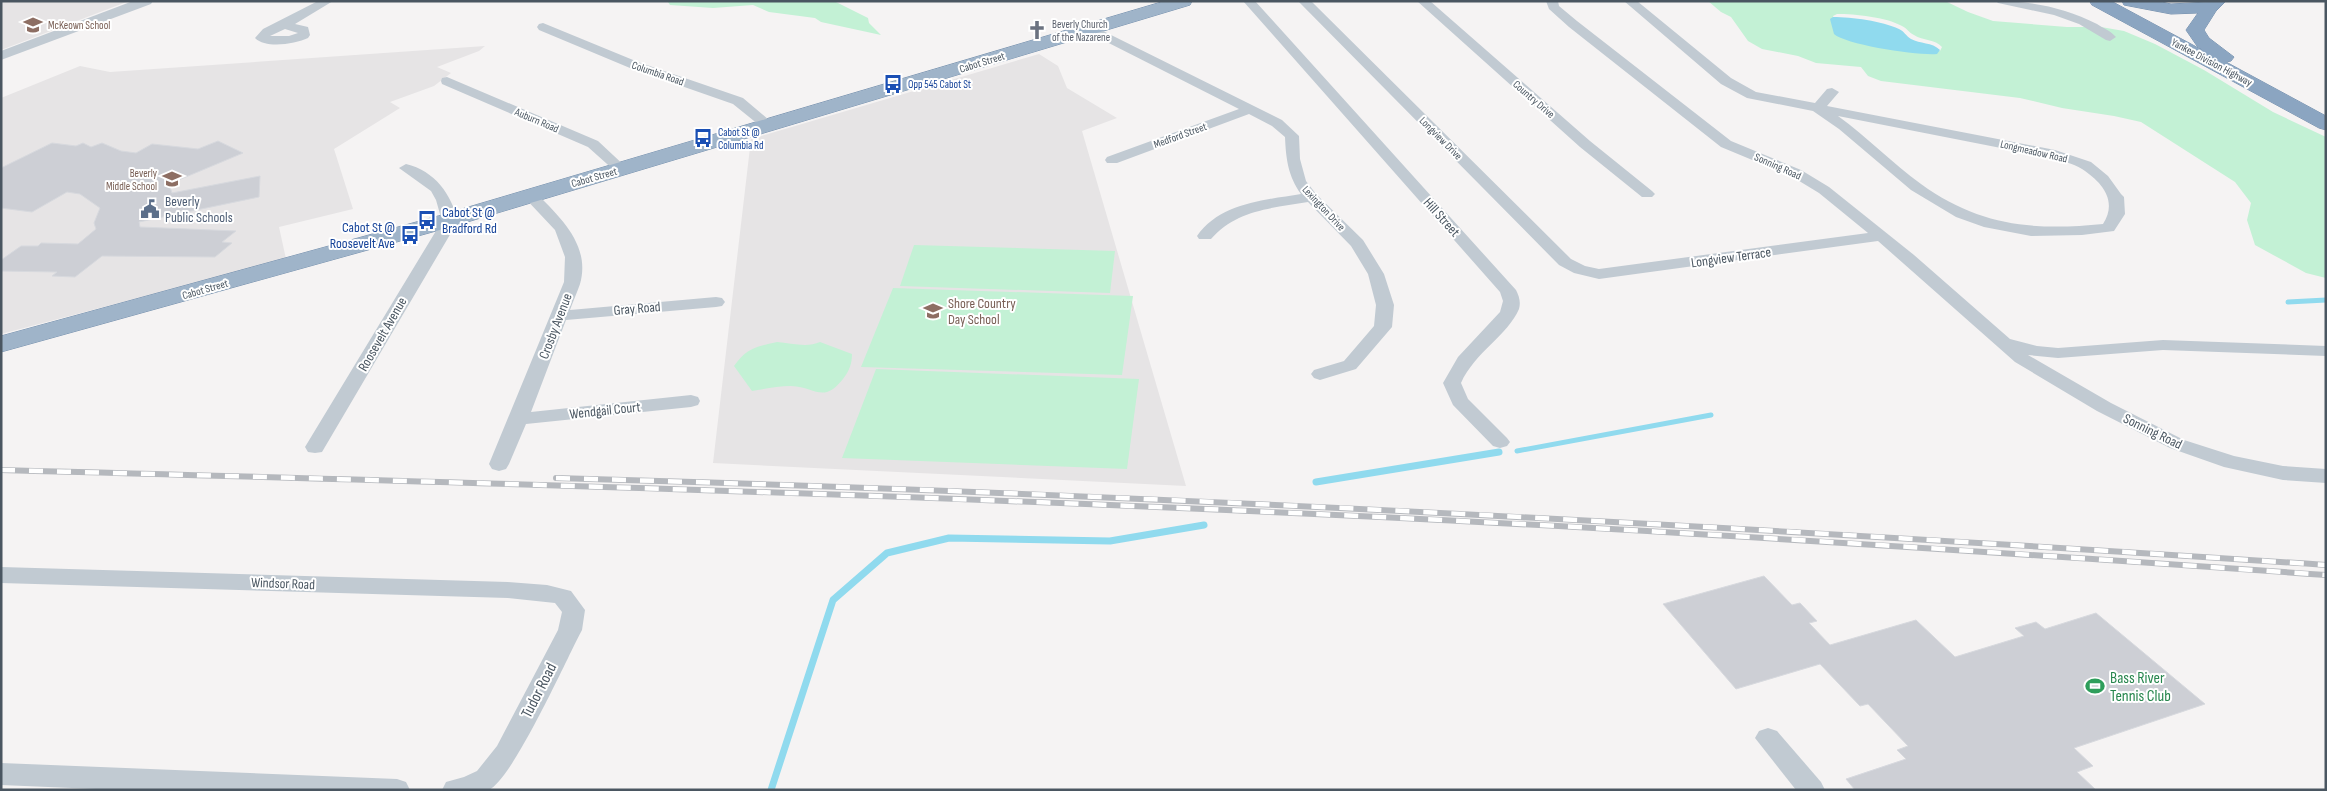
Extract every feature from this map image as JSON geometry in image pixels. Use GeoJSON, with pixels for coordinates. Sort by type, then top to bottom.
{"type":"FeatureCollection","features":[{"type":"Feature","properties":{"kind":"highway","name":"Cabot Street"},"geometry":{"type":"LineString","coordinates":[[1,344],[184,296],[450,221],[1184,1]]}},
{"type":"Feature","properties":{"kind":"highway"},"geometry":{"type":"LineString","coordinates":[[2079,1],[2106,9],[2149,28]]}},
{"type":"Feature","properties":{"kind":"highway","name":"Yankee Division Highway"},"geometry":{"type":"LineString","coordinates":[[2098,1],[2326,124]]}},
{"type":"Feature","properties":{"kind":"highway","name":"Yankee Division Highway"},"geometry":{"type":"LineString","coordinates":[[2112,1],[2326,112]]}},
{"type":"Feature","properties":{"kind":"highway"},"geometry":{"type":"LineString","coordinates":[[2130,1],[2171,9],[2214,5]]}},
{"type":"Feature","properties":{"kind":"highway"},"geometry":{"type":"LineString","coordinates":[[2214,5],[2197,25],[2195,30],[2198,36],[2212,49],[2264,80]]}},
{"type":"Feature","properties":{"kind":"street"},"geometry":{"type":"LineString","coordinates":[[1,56],[146,1]]}},
{"type":"Feature","properties":{"kind":"street"},"geometry":{"type":"LineString","coordinates":[[286,24],[327,1]]}},
{"type":"Feature","properties":{"kind":"street","name":"Hill Street"},"geometry":{"type":"LineString","coordinates":[[1249,1],[1508,290],[1512,299],[1511,308],[1504,318],[1471,352],[1456,373],[1452,383],[1460,401],[1500,442]]}},
{"type":"Feature","properties":{"kind":"street","name":"Longview Drive"},"geometry":{"type":"LineString","coordinates":[[1304,1],[1566,262],[1580,270]]}},
{"type":"Feature","properties":{"kind":"street","name":"Country Drive"},"geometry":{"type":"LineString","coordinates":[[1423,1],[1585,144],[1647,194]]}},
{"type":"Feature","properties":{"kind":"street","name":"Sonning Road"},"geometry":{"type":"LineString","coordinates":[[1552,1],[1554,7],[1573,24],[1726,144],[1796,172],[1824,190],[1882,236],[2021,358],[2104,407],[2176,444],[2231,462],[2284,472],[2326,476]]}},
{"type":"Feature","properties":{"kind":"street","name":"Longmeadow Road"},"geometry":{"type":"LineString","coordinates":[[1630,1],[1726,81],[1752,95],[2055,154],[2086,165],[2103,178],[2116,197],[2117,214],[2108,228],[2074,232],[2027,231],[1985,224],[1954,213],[1917,188],[1838,121],[1818,108]]}},
{"type":"Feature","properties":{"kind":"street"},"geometry":{"type":"LineString","coordinates":[[2002,1],[2036,6],[2068,14],[2110,37]]}},
{"type":"Feature","properties":{"kind":"street","name":"Columbia Road"},"geometry":{"type":"LineString","coordinates":[[543,27],[634,65],[738,101],[769,126]]}},
{"type":"Feature","properties":{"kind":"street","name":"Lexington Drive"},"geometry":{"type":"LineString","coordinates":[[1091,29],[1277,123],[1292,136],[1293,159],[1299,180],[1311,197],[1357,243],[1376,274],[1385,305],[1383,327],[1350,365],[1320,374]]}},
{"type":"Feature","properties":{"kind":"street","name":"Auburn Road"},"geometry":{"type":"LineString","coordinates":[[447,81],[593,144],[621,169]]}},
{"type":"Feature","properties":{"kind":"street"},"geometry":{"type":"LineString","coordinates":[[1818,108],[1832,92]]}},
{"type":"Feature","properties":{"kind":"street","name":"Medford Street"},"geometry":{"type":"LineString","coordinates":[[1112,160],[1248,110]]}},
{"type":"Feature","properties":{"kind":"street"},"geometry":{"type":"LineString","coordinates":[[406,168],[437,188],[444,199],[450,221]]}},
{"type":"Feature","properties":{"kind":"street","name":"Crosby Avenue"},"geometry":{"type":"LineString","coordinates":[[499,464],[572,282],[573,257],[562,228],[531,196]]}},
{"type":"Feature","properties":{"kind":"street"},"geometry":{"type":"LineString","coordinates":[[1205,236],[1213,224],[1232,215],[1253,208],[1311,197]]}},
{"type":"Feature","properties":{"kind":"street","name":"Roosevelt Avenue"},"geometry":{"type":"LineString","coordinates":[[315,447],[450,221]]}},
{"type":"Feature","properties":{"kind":"street","name":"Longview Terrace"},"geometry":{"type":"LineString","coordinates":[[1580,270],[1599,274],[1882,236]]}},
{"type":"Feature","properties":{"kind":"street","name":"Gray Road"},"geometry":{"type":"LineString","coordinates":[[558,316],[716,302]]}},
{"type":"Feature","properties":{"kind":"street","name":"Sonning Road"},"geometry":{"type":"LineString","coordinates":[[2000,340],[2035,352],[2058,353],[2163,345],[2326,351]]}},
{"type":"Feature","properties":{"kind":"street","name":"Wendgail Court"},"geometry":{"type":"LineString","coordinates":[[518,419],[691,401]]}},
{"type":"Feature","properties":{"kind":"street","name":"Windsor Road"},"geometry":{"type":"LineString","coordinates":[[1,575],[508,590],[547,593],[564,598]]}},
{"type":"Feature","properties":{"kind":"street","name":"Tudor Road"},"geometry":{"type":"LineString","coordinates":[[455,790],[468,788],[486,780],[506,753],[570,630],[574,610],[564,598]]}},
{"type":"Feature","properties":{"kind":"street"},"geometry":{"type":"LineString","coordinates":[[1768,738],[1812,790]]}},
{"type":"Feature","properties":{"kind":"street"},"geometry":{"type":"LineString","coordinates":[[1,774],[397,790]]}},
{"type":"Feature","properties":{"kind":"shaded area","name":"McKeown School"},"geometry":{"type":"Polygon","coordinates":[[[1,1],[129,1],[1,50],[1,1]]]}},
{"type":"Feature","properties":{"kind":"shaded area","name":"Beverly Middle School"},"geometry":{"type":"Polygon","coordinates":[[[485,46],[479,51],[437,67],[451,73],[434,86],[390,102],[400,108],[334,149],[353,209],[279,227],[286,259],[1,334],[1,98],[80,66],[110,72],[485,46]]]}},
{"type":"Feature","properties":{"kind":"shaded area","name":"Shore Country Day School"},"geometry":{"type":"Polygon","coordinates":[[[1039,54],[1058,66],[1067,88],[1117,118],[1082,131],[1186,486],[713,463],[751,139],[1039,54]]]}},
{"type":"Feature","properties":{"kind":"green space"},"geometry":{"type":"Polygon","coordinates":[[[834,1],[868,18],[869,23],[881,35],[821,22],[815,18],[769,12],[753,5],[713,8],[670,5],[668,2],[834,1]]]}},
{"type":"Feature","properties":{"kind":"green space"},"geometry":{"type":"Polygon","coordinates":[[[1708,1],[1945,1],[1993,21],[2067,27],[2101,27],[2124,31],[2155,44],[2204,70],[2273,112],[2326,137],[2326,278],[2306,273],[2255,245],[2247,220],[2251,203],[2235,182],[2141,122],[2062,108],[2020,98],[1881,81],[1868,76],[1861,67],[1816,63],[1798,56],[1762,49],[1748,41],[1731,17],[1721,12],[1708,1]],[[1844,14],[1833,16],[1837,30],[1927,52],[1940,51],[1942,47],[1939,44],[1918,37],[1904,27],[1888,20],[1844,14]]]}},
{"type":"Feature","properties":{"kind":"green space"},"geometry":{"type":"Polygon","coordinates":[[[914,245],[1115,251],[1110,293],[900,286],[914,245]]]}},
{"type":"Feature","properties":{"kind":"green space"},"geometry":{"type":"Polygon","coordinates":[[[893,288],[1133,296],[1122,375],[861,367],[893,288]]]}},
{"type":"Feature","properties":{"kind":"green space"},"geometry":{"type":"Polygon","coordinates":[[[777,342],[804,345],[820,342],[852,354],[850,367],[836,387],[830,391],[819,392],[791,386],[752,391],[734,366],[743,355],[752,349],[777,342]]]}},
{"type":"Feature","properties":{"kind":"green space"},"geometry":{"type":"Polygon","coordinates":[[[876,369],[1139,379],[1127,469],[842,458],[876,369]]]}},
{"type":"Feature","properties":{"kind":"water"},"geometry":{"type":"Polygon","coordinates":[[[1833,17],[1858,19],[1892,26],[1901,30],[1911,39],[1937,47],[1940,50],[1937,54],[1915,53],[1853,42],[1834,34],[1830,19],[1833,17]]]}},
{"type":"Feature","properties":{"kind":"building","name":"Beverly Public Schools"},"geometry":{"type":"Polygon","coordinates":[[[218,141],[243,153],[169,184],[172,193],[260,176],[259,197],[139,222],[140,227],[236,231],[222,242],[232,243],[215,257],[102,256],[75,277],[52,276],[57,272],[1,271],[1,260],[21,246],[38,246],[41,243],[78,244],[96,229],[94,223],[100,208],[80,194],[67,192],[32,212],[1,208],[1,168],[52,143],[76,146],[83,143],[91,147],[102,143],[121,151],[136,153],[152,144],[198,149],[218,141]]]}},
{"type":"Feature","properties":{"kind":"building","name":"Bass River Tennis Club"},"geometry":{"type":"Polygon","coordinates":[[[1764,576],[1792,605],[1800,603],[1817,621],[1809,623],[1830,645],[1916,620],[1955,657],[2024,636],[2015,628],[2036,622],[2045,629],[2096,613],[2205,704],[2074,748],[2093,766],[2077,772],[2096,790],[1855,790],[1846,779],[1906,759],[1897,750],[1908,746],[1868,704],[1860,706],[1820,664],[1736,689],[1663,604],[1764,576]]]}},
{"type":"Feature","properties":{"kind":"waterway"},"geometry":{"type":"LineString","coordinates":[[2288,302],[2326,300]]}},
{"type":"Feature","properties":{"kind":"waterway"},"geometry":{"type":"LineString","coordinates":[[1517,451],[1711,415]]}},
{"type":"Feature","properties":{"kind":"waterway"},"geometry":{"type":"LineString","coordinates":[[1316,482],[1499,452],[1492,453]]}},
{"type":"Feature","properties":{"kind":"waterway"},"geometry":{"type":"LineString","coordinates":[[771,790],[833,600],[887,553],[949,538],[1110,541],[1204,525]]}},
{"type":"Feature","properties":{"kind":"railway"},"geometry":{"type":"LineString","coordinates":[[1,470],[691,490],[1208,509],[1735,536],[2326,575]]}},
{"type":"Feature","properties":{"kind":"railway"},"geometry":{"type":"LineString","coordinates":[[556,478],[1220,502],[1884,537],[2326,565]]}},
{"type":"Feature","properties":{"kind":"place","name":"McKeown School"},"geometry":{"type":"Point","coordinates":[33,25]}},
{"type":"Feature","properties":{"kind":"place","name":"Beverly Church of the Nazarene"},"geometry":{"type":"Point","coordinates":[1037,30]}},
{"type":"Feature","properties":{"kind":"place","name":"Opp 545 Cabot St"},"geometry":{"type":"Point","coordinates":[893,84]}},
{"type":"Feature","properties":{"kind":"place","name":"Cabot St @ Columbia Rd"},"geometry":{"type":"Point","coordinates":[703,138]}},
{"type":"Feature","properties":{"kind":"place","name":"Beverly Middle School"},"geometry":{"type":"Point","coordinates":[172,179]}},
{"type":"Feature","properties":{"kind":"place","name":"Beverly Public Schools"},"geometry":{"type":"Point","coordinates":[150,209]}},
{"type":"Feature","properties":{"kind":"place","name":"Cabot St @ Bradford Rd"},"geometry":{"type":"Point","coordinates":[427,220]}},
{"type":"Feature","properties":{"kind":"place","name":"Cabot St @ Roosevelt Ave"},"geometry":{"type":"Point","coordinates":[410,235]}},
{"type":"Feature","properties":{"kind":"place","name":"Shore Country Day School"},"geometry":{"type":"Point","coordinates":[933,311]}},
{"type":"Feature","properties":{"kind":"place","name":"Bass River Tennis Club"},"geometry":{"type":"Point","coordinates":[2095,686]}}]}
